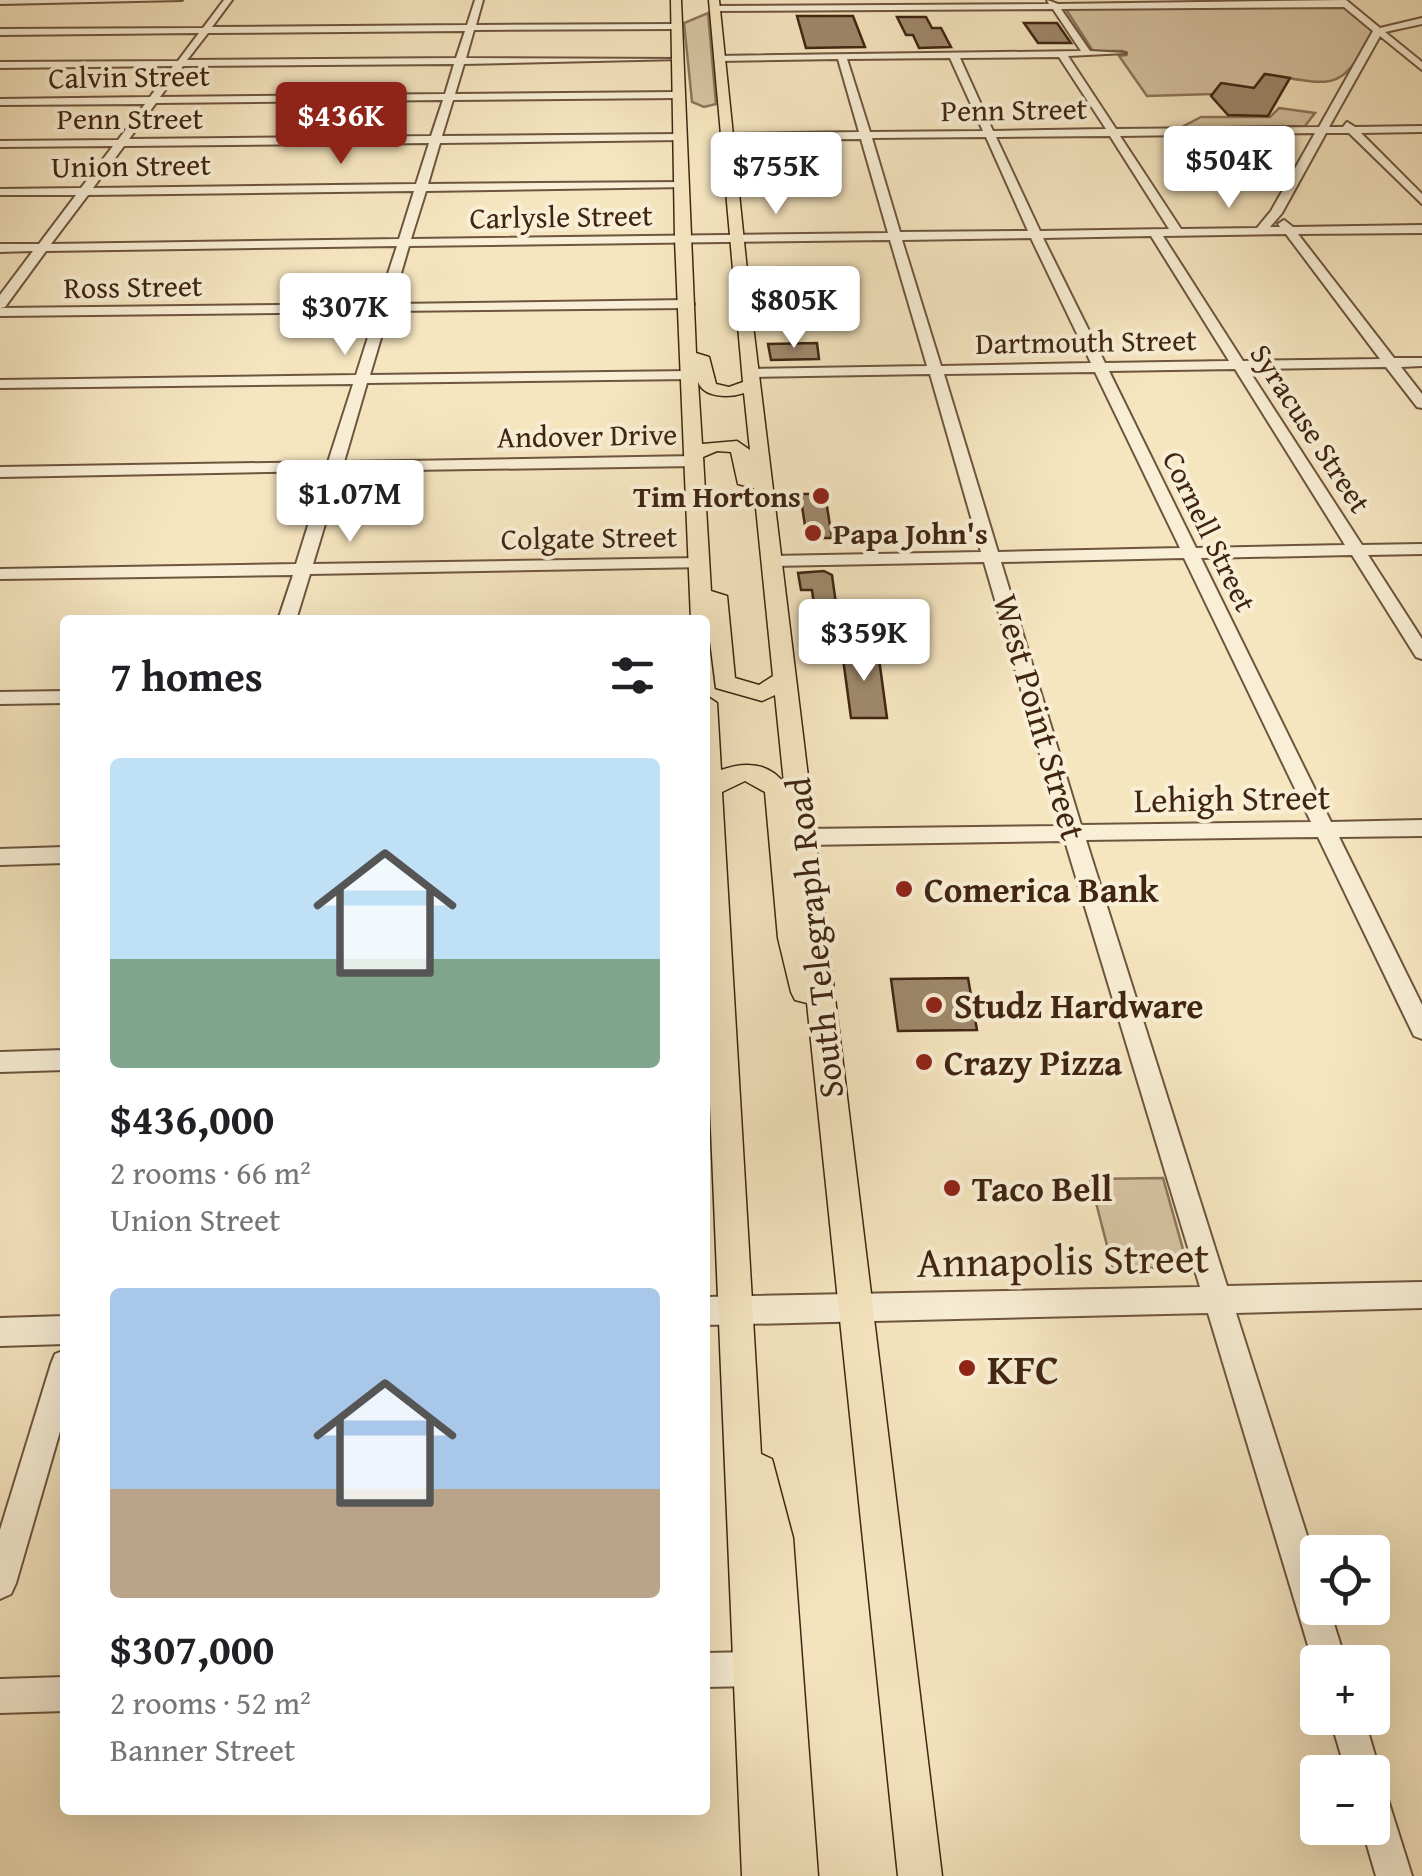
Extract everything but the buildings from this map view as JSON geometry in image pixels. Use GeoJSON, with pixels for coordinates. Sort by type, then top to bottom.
{"type":"FeatureCollection","features":[{"type":"Feature","properties":{"kind":"main road"},"geometry":{"type":"LineString","coordinates":[[676,0],[682,239],[702,615]]}},
{"type":"Feature","properties":{"kind":"main road","name":"South Telegraph Road"},"geometry":{"type":"LineString","coordinates":[[701,6],[719,58],[826,1054],[920,1876]]}},
{"type":"Feature","properties":{"kind":"main road"},"geometry":{"type":"LineString","coordinates":[[677,56],[687,73],[688,104],[700,109],[723,105]]}},
{"type":"Feature","properties":{"kind":"main road"},"geometry":{"type":"LineString","coordinates":[[681,144],[704,145],[718,151],[721,190],[734,212]]}},
{"type":"Feature","properties":{"kind":"main road"},"geometry":{"type":"LineString","coordinates":[[687,300],[699,313],[705,384],[730,392],[752,379]]}},
{"type":"Feature","properties":{"kind":"main road"},"geometry":{"type":"LineString","coordinates":[[695,458],[714,445],[742,452],[753,539],[762,573],[776,600]]}},
{"type":"Feature","properties":{"kind":"main road"},"geometry":{"type":"LineString","coordinates":[[698,518],[714,561],[724,683],[740,691],[762,692],[786,678]]}},
{"type":"Feature","properties":{"kind":"main road"},"geometry":{"type":"LineString","coordinates":[[710,789],[726,777],[745,773],[765,777],[778,790],[799,973],[826,1054]]}},
{"type":"Feature","properties":{"kind":"main road"},"geometry":{"type":"LineString","coordinates":[[710,908],[721,1311],[774,1538],[796,1876]]}},
{"type":"Feature","properties":{"kind":"main road"},"geometry":{"type":"LineString","coordinates":[[741,1398],[764,1876]]}},
{"type":"Feature","properties":{"kind":"street"},"geometry":{"type":"LineString","coordinates":[[0,2],[178,0]]}},
{"type":"Feature","properties":{"kind":"street"},"geometry":{"type":"LineString","coordinates":[[0,304],[228,0]]}},
{"type":"Feature","properties":{"kind":"street"},"geometry":{"type":"LineString","coordinates":[[288,615],[400,243],[479,0]]}},
{"type":"Feature","properties":{"kind":"street"},"geometry":{"type":"LineString","coordinates":[[701,6],[1343,2],[1422,67]]}},
{"type":"Feature","properties":{"kind":"street"},"geometry":{"type":"LineString","coordinates":[[1053,3],[1088,54]]}},
{"type":"Feature","properties":{"kind":"street"},"geometry":{"type":"LineString","coordinates":[[951,4],[961,24]]}},
{"type":"Feature","properties":{"kind":"street"},"geometry":{"type":"LineString","coordinates":[[1260,232],[1276,214],[1378,32],[1422,21]]}},
{"type":"Feature","properties":{"kind":"street"},"geometry":{"type":"LineString","coordinates":[[0,32],[676,26]]}},
{"type":"Feature","properties":{"kind":"street"},"geometry":{"type":"LineString","coordinates":[[1368,51],[1422,51]]}},
{"type":"Feature","properties":{"kind":"street"},"geometry":{"type":"LineString","coordinates":[[719,58],[1121,53]]}},
{"type":"Feature","properties":{"kind":"street"},"geometry":{"type":"LineString","coordinates":[[1062,54],[1177,232]]}},
{"type":"Feature","properties":{"kind":"street"},"geometry":{"type":"LineString","coordinates":[[0,65],[677,56]]}},
{"type":"Feature","properties":{"kind":"street","name":"Cornell Street"},"geometry":{"type":"LineString","coordinates":[[954,56],[1189,553],[1422,1028]]}},
{"type":"Feature","properties":{"kind":"street","name":"West Point Street"},"geometry":{"type":"LineString","coordinates":[[842,57],[892,236],[1325,1645]]}},
{"type":"Feature","properties":{"kind":"street","name":"Calvin Street"},"geometry":{"type":"LineString","coordinates":[[0,102],[678,95]]}},
{"type":"Feature","properties":{"kind":"street"},"geometry":{"type":"LineString","coordinates":[[1335,111],[1422,200]]}},
{"type":"Feature","properties":{"kind":"street","name":"Penn Street"},"geometry":{"type":"LineString","coordinates":[[726,137],[1422,129]]}},
{"type":"Feature","properties":{"kind":"street","name":"Penn Street"},"geometry":{"type":"LineString","coordinates":[[0,144],[434,140],[681,144]]}},
{"type":"Feature","properties":{"kind":"street","name":"Union Street"},"geometry":{"type":"LineString","coordinates":[[0,192],[682,185]]}},
{"type":"Feature","properties":{"kind":"street"},"geometry":{"type":"LineString","coordinates":[[1276,214],[1422,404]]}},
{"type":"Feature","properties":{"kind":"street","name":"Carlysle Street"},"geometry":{"type":"LineString","coordinates":[[0,248],[1422,229]]}},
{"type":"Feature","properties":{"kind":"street","name":"Syracuse Street"},"geometry":{"type":"LineString","coordinates":[[1154,233],[1422,653]]}},
{"type":"Feature","properties":{"kind":"street","name":"Ross Street"},"geometry":{"type":"LineString","coordinates":[[0,312],[687,300]]}},
{"type":"Feature","properties":{"kind":"street","name":"Dartmouth Street"},"geometry":{"type":"LineString","coordinates":[[752,379],[934,370],[1422,362]]}},
{"type":"Feature","properties":{"kind":"street"},"geometry":{"type":"LineString","coordinates":[[0,384],[690,376]]}},
{"type":"Feature","properties":{"kind":"street","name":"Andover Drive"},"geometry":{"type":"LineString","coordinates":[[0,472],[695,458]]}},
{"type":"Feature","properties":{"kind":"street"},"geometry":{"type":"LineString","coordinates":[[772,562],[1422,548]]}},
{"type":"Feature","properties":{"kind":"street","name":"Colgate Street"},"geometry":{"type":"LineString","coordinates":[[0,574],[700,563]]}},
{"type":"Feature","properties":{"kind":"street"},"geometry":{"type":"LineString","coordinates":[[0,698],[60,696]]}},
{"type":"Feature","properties":{"kind":"street","name":"Lehigh Street"},"geometry":{"type":"LineString","coordinates":[[803,837],[1422,828]]}},
{"type":"Feature","properties":{"kind":"street"},"geometry":{"type":"LineString","coordinates":[[0,857],[60,856]]}},
{"type":"Feature","properties":{"kind":"street"},"geometry":{"type":"LineString","coordinates":[[0,1062],[60,1060]]}},
{"type":"Feature","properties":{"kind":"street","name":"Annapolis Street"},"geometry":{"type":"LineString","coordinates":[[721,1311],[1422,1294]]}},
{"type":"Feature","properties":{"kind":"street"},"geometry":{"type":"LineString","coordinates":[[0,1332],[60,1330]]}},
{"type":"Feature","properties":{"kind":"street"},"geometry":{"type":"LineString","coordinates":[[0,1582],[60,1381]]}},
{"type":"Feature","properties":{"kind":"street"},"geometry":{"type":"LineString","coordinates":[[710,1670],[753,1669]]}},
{"type":"Feature","properties":{"kind":"street"},"geometry":{"type":"LineString","coordinates":[[0,1696],[60,1694]]}},
{"type":"Feature","properties":{"kind":"street"},"geometry":{"type":"LineString","coordinates":[[1385,1845],[1394,1876]]}},
{"type":"Feature","properties":{"kind":"shaded area"},"geometry":{"type":"Polygon","coordinates":[[[1343,6],[1373,30],[1342,76],[1319,82],[1264,74],[1254,88],[1222,83],[1213,94],[1147,96],[1119,56],[1126,55],[1123,51],[1093,51],[1065,8],[1343,6]]]}},
{"type":"Feature","properties":{"kind":"shaded area"},"geometry":{"type":"Polygon","coordinates":[[[708,13],[716,104],[704,107],[692,102],[684,23],[708,13]]]}},
{"type":"Feature","properties":{"kind":"shaded area"},"geometry":{"type":"Polygon","coordinates":[[[1279,108],[1315,113],[1305,126],[1180,128],[1201,117],[1270,117],[1279,108]]]}},
{"type":"Feature","properties":{"kind":"shaded area"},"geometry":{"type":"Polygon","coordinates":[[[1163,1178],[1188,1267],[1113,1269],[1090,1179],[1163,1178]]]}},
{"type":"Feature","properties":{"kind":"place","name":"Tim Hortons"},"geometry":{"type":"Point","coordinates":[821,496]}},
{"type":"Feature","properties":{"kind":"place","name":"Papa John's"},"geometry":{"type":"Point","coordinates":[813,533]}},
{"type":"Feature","properties":{"kind":"place","name":"Comerica Bank"},"geometry":{"type":"Point","coordinates":[904,889]}},
{"type":"Feature","properties":{"kind":"place","name":"Studz Hardware"},"geometry":{"type":"Point","coordinates":[934,1005]}},
{"type":"Feature","properties":{"kind":"place","name":"Crazy Pizza"},"geometry":{"type":"Point","coordinates":[924,1062]}},
{"type":"Feature","properties":{"kind":"place","name":"Taco Bell"},"geometry":{"type":"Point","coordinates":[952,1188]}},
{"type":"Feature","properties":{"kind":"place","name":"KFC"},"geometry":{"type":"Point","coordinates":[967,1368]}}]}
